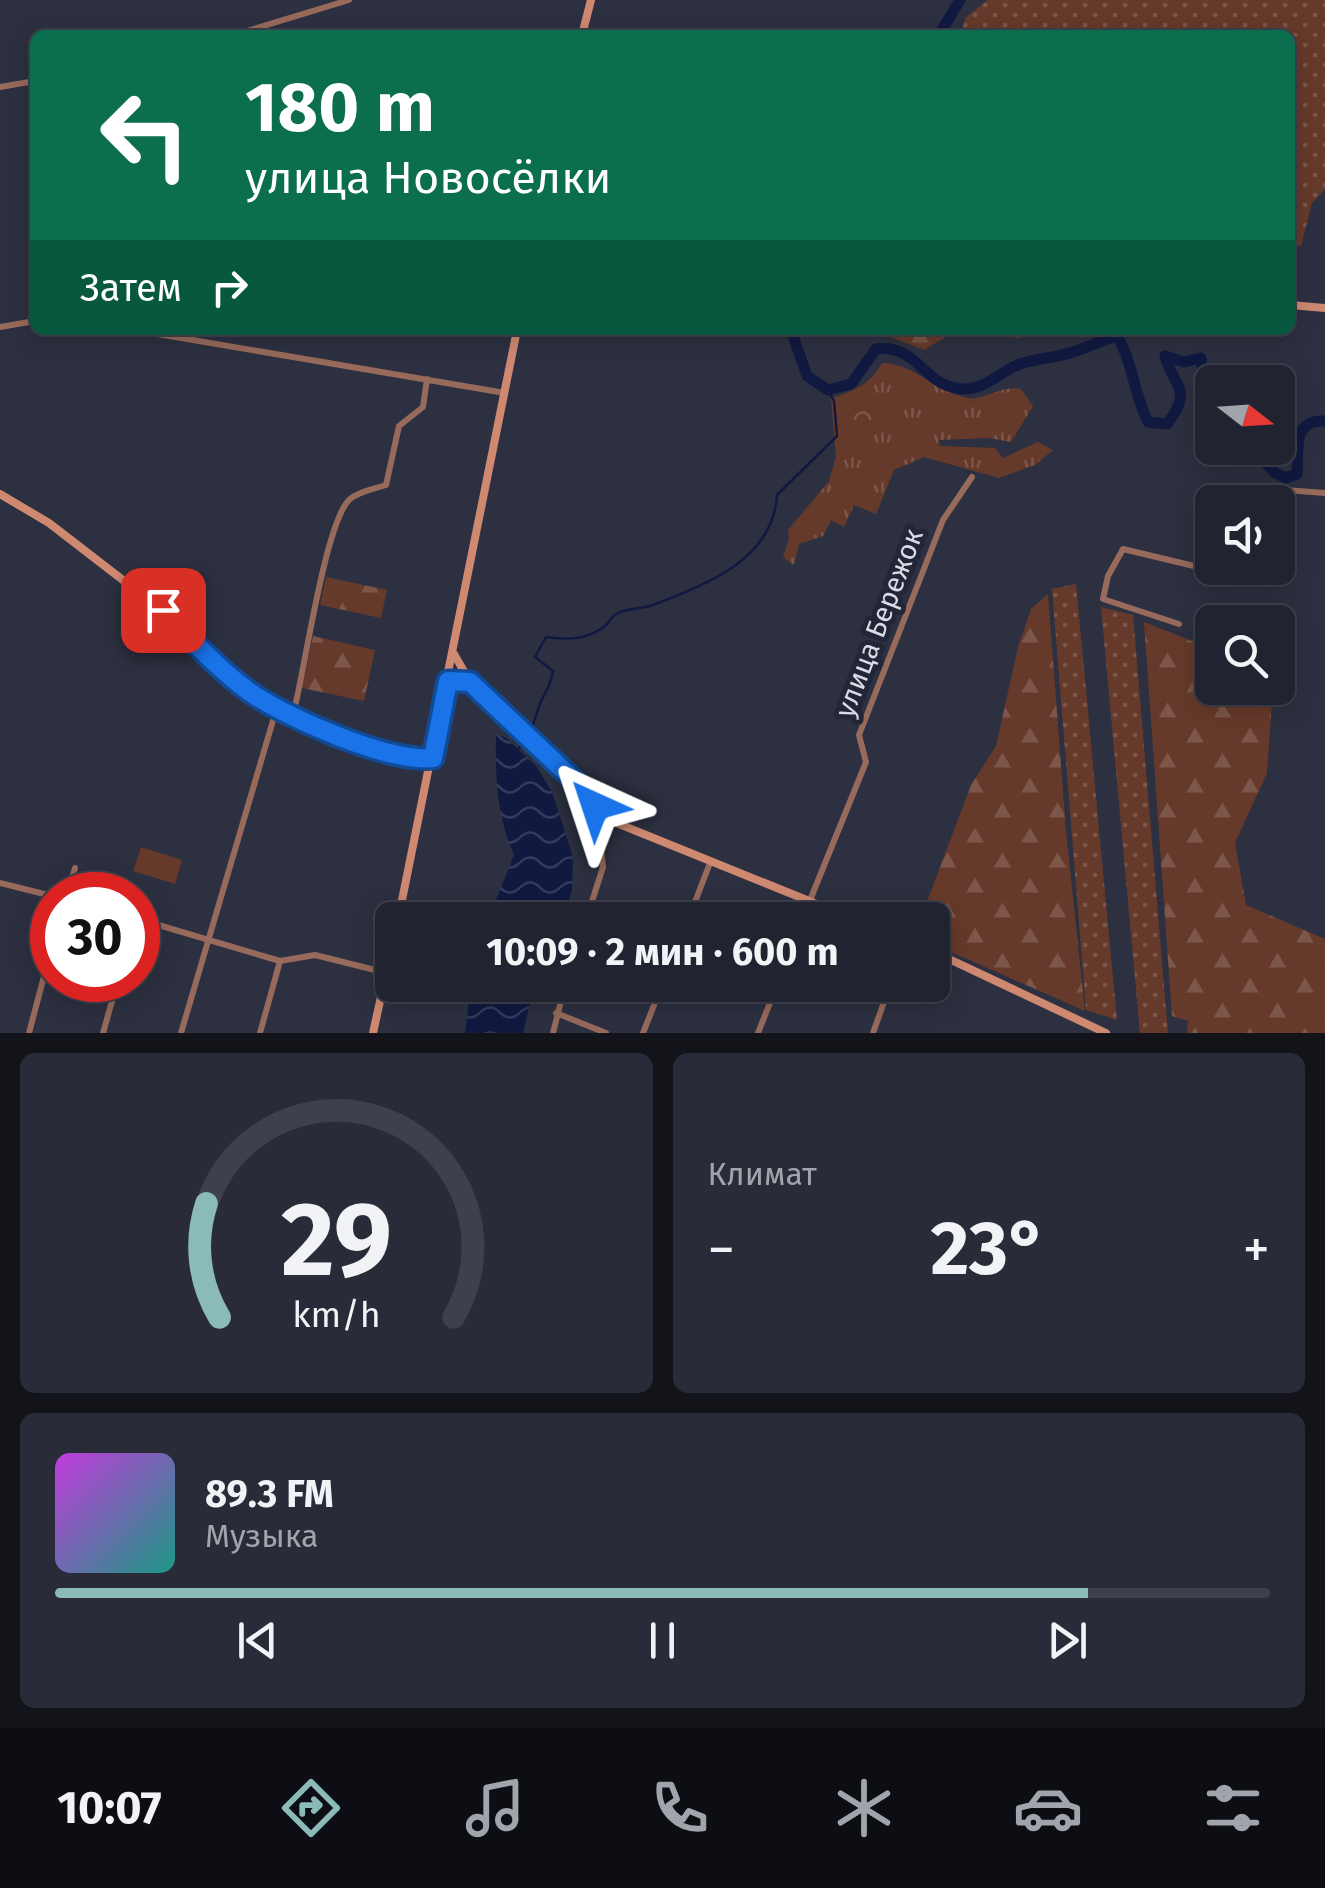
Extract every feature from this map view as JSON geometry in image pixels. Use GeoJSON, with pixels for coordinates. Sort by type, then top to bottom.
{"type":"FeatureCollection","features":[{"type":"Feature","properties":{"kind":"street"},"geometry":{"type":"LineString","coordinates":[[250,30],[349,0]]}},
{"type":"Feature","properties":{"kind":"street"},"geometry":{"type":"LineString","coordinates":[[583,30],[591,0]]}},
{"type":"Feature","properties":{"kind":"street"},"geometry":{"type":"LineString","coordinates":[[0,87],[30,81]]}},
{"type":"Feature","properties":{"kind":"street"},"geometry":{"type":"LineString","coordinates":[[1295,305],[1325,308]]}},
{"type":"Feature","properties":{"kind":"street"},"geometry":{"type":"LineString","coordinates":[[0,326],[30,322]]}},
{"type":"Feature","properties":{"kind":"street"},"geometry":{"type":"LineString","coordinates":[[164,335],[505,393]]}},
{"type":"Feature","properties":{"kind":"street"},"geometry":{"type":"LineString","coordinates":[[402,902],[516,335]]}},
{"type":"Feature","properties":{"kind":"street"},"geometry":{"type":"LineString","coordinates":[[293,716],[328,554],[348,501],[386,485],[400,426],[423,408],[428,379]]}},
{"type":"Feature","properties":{"kind":"street","name":"улица Бережок"},"geometry":{"type":"LineString","coordinates":[[808,901],[866,762],[859,736],[878,684],[943,520],[972,477]]}},
{"type":"Feature","properties":{"kind":"street"},"geometry":{"type":"LineString","coordinates":[[1295,491],[1325,493]]}},
{"type":"Feature","properties":{"kind":"street"},"geometry":{"type":"LineString","coordinates":[[0,494],[49,522],[163,610],[249,691],[293,716],[372,748],[407,757],[433,758]]}},
{"type":"Feature","properties":{"kind":"street"},"geometry":{"type":"LineString","coordinates":[[1179,624],[1103,599],[1108,576],[1123,549],[1195,566]]}},
{"type":"Feature","properties":{"kind":"street"},"geometry":{"type":"LineString","coordinates":[[454,654],[470,682],[619,824],[808,901]]}},
{"type":"Feature","properties":{"kind":"street"},"geometry":{"type":"LineString","coordinates":[[448,681],[470,682]]}},
{"type":"Feature","properties":{"kind":"street"},"geometry":{"type":"LineString","coordinates":[[180,1033],[277,707]]}},
{"type":"Feature","properties":{"kind":"street"},"geometry":{"type":"LineString","coordinates":[[592,902],[603,867],[596,801]]}},
{"type":"Feature","properties":{"kind":"street"},"geometry":{"type":"LineString","coordinates":[[695,902],[710,863]]}},
{"type":"Feature","properties":{"kind":"street"},"geometry":{"type":"LineString","coordinates":[[74,872],[75,868]]}},
{"type":"Feature","properties":{"kind":"street"},"geometry":{"type":"LineString","coordinates":[[0,882],[30,890]]}},
{"type":"Feature","properties":{"kind":"street"},"geometry":{"type":"LineString","coordinates":[[160,926],[280,961],[314,955],[375,970]]}},
{"type":"Feature","properties":{"kind":"street"},"geometry":{"type":"LineString","coordinates":[[950,959],[1106,1033]]}},
{"type":"Feature","properties":{"kind":"street"},"geometry":{"type":"LineString","coordinates":[[260,1033],[280,961]]}},
{"type":"Feature","properties":{"kind":"street"},"geometry":{"type":"LineString","coordinates":[[29,1033],[37,1002]]}},
{"type":"Feature","properties":{"kind":"street"},"geometry":{"type":"LineString","coordinates":[[102,1033],[111,1002]]}},
{"type":"Feature","properties":{"kind":"street"},"geometry":{"type":"LineString","coordinates":[[373,1033],[380,1002]]}},
{"type":"Feature","properties":{"kind":"street"},"geometry":{"type":"LineString","coordinates":[[553,1033],[560,1002]]}},
{"type":"Feature","properties":{"kind":"street"},"geometry":{"type":"LineString","coordinates":[[643,1033],[655,1002]]}},
{"type":"Feature","properties":{"kind":"street"},"geometry":{"type":"LineString","coordinates":[[758,1033],[770,1002]]}},
{"type":"Feature","properties":{"kind":"street"},"geometry":{"type":"LineString","coordinates":[[873,1033],[884,1002]]}},
{"type":"Feature","properties":{"kind":"street"},"geometry":{"type":"LineString","coordinates":[[556,1014],[606,1033]]}},
{"type":"Feature","properties":{"kind":"green space"},"geometry":{"type":"Polygon","coordinates":[[[988,0],[1325,0],[1325,189],[1312,203],[1301,246],[1295,245],[1295,30],[962,30],[966,17],[988,0]]]}},
{"type":"Feature","properties":{"kind":"green space"},"geometry":{"type":"Polygon","coordinates":[[[886,335],[957,335],[924,350],[886,335]]]}},
{"type":"Feature","properties":{"kind":"green space"},"geometry":{"type":"Polygon","coordinates":[[[882,363],[905,368],[968,398],[1021,389],[1033,406],[1011,442],[989,438],[939,440],[940,446],[995,448],[1003,458],[1038,442],[1053,450],[1035,465],[999,478],[924,457],[894,470],[876,514],[854,505],[844,527],[831,520],[823,536],[799,544],[794,565],[783,557],[788,530],[829,481],[836,456],[831,399],[866,382],[882,363]]]}},
{"type":"Feature","properties":{"kind":"green space"},"geometry":{"type":"Polygon","coordinates":[[[863,396],[878,402],[884,417],[878,432],[863,438],[848,432],[842,417],[848,402],[863,396]]]}},
{"type":"Feature","properties":{"kind":"green space"},"geometry":{"type":"Polygon","coordinates":[[[326,577],[387,590],[381,618],[320,605],[326,577]]]}},
{"type":"Feature","properties":{"kind":"green space"},"geometry":{"type":"Polygon","coordinates":[[[1076,584],[1117,1020],[1086,1010],[1052,589],[1076,584]]]}},
{"type":"Feature","properties":{"kind":"green space"},"geometry":{"type":"Polygon","coordinates":[[[1048,594],[1066,831],[1085,1011],[950,951],[950,902],[927,902],[971,785],[996,746],[1018,647],[1031,609],[1048,594]]]}},
{"type":"Feature","properties":{"kind":"green space"},"geometry":{"type":"Polygon","coordinates":[[[1101,607],[1133,615],[1168,1033],[1140,1033],[1101,607]]]}},
{"type":"Feature","properties":{"kind":"green space"},"geometry":{"type":"Polygon","coordinates":[[[1144,622],[1195,642],[1195,705],[1272,705],[1267,773],[1235,843],[1246,905],[1325,939],[1325,1033],[1187,1033],[1188,1021],[1172,1016],[1144,622]]]}},
{"type":"Feature","properties":{"kind":"green space"},"geometry":{"type":"Polygon","coordinates":[[[313,636],[375,650],[364,701],[302,688],[313,636]]]}},
{"type":"Feature","properties":{"kind":"green space"},"geometry":{"type":"Polygon","coordinates":[[[141,847],[182,860],[175,884],[160,879],[160,872],[133,871],[141,847]]]}},
{"type":"Feature","properties":{"kind":"water"},"geometry":{"type":"Polygon","coordinates":[[[496,735],[505,737],[536,766],[552,792],[573,857],[568,902],[495,902],[514,855],[504,826],[496,735]]]}},
{"type":"Feature","properties":{"kind":"water"},"geometry":{"type":"Polygon","coordinates":[[[469,1002],[531,1002],[523,1033],[465,1033],[469,1002]]]}},
{"type":"Feature","properties":{"kind":"waterway"},"geometry":{"type":"LineString","coordinates":[[942,30],[960,0]]}},
{"type":"Feature","properties":{"kind":"waterway"},"geometry":{"type":"LineString","coordinates":[[793,335],[807,376],[828,390],[851,384],[876,349],[903,353],[939,382],[964,389],[979,386],[1020,364],[1067,354],[1117,336],[1148,422],[1167,424],[1181,395],[1165,356],[1184,362],[1201,358],[1202,365]]}},
{"type":"Feature","properties":{"kind":"waterway"},"geometry":{"type":"LineString","coordinates":[[516,752],[530,732],[552,677],[553,671],[535,657],[546,637],[569,639],[591,634],[616,614],[653,605],[695,588],[750,553],[773,518],[777,495],[837,436],[834,401],[828,390]]}},
{"type":"Feature","properties":{"kind":"waterway"},"geometry":{"type":"LineString","coordinates":[[1268,465],[1286,478],[1297,474],[1302,431],[1307,425],[1325,421]]}},
{"type":"Feature","properties":{"kind":"route"},"geometry":{"type":"LineString","coordinates":[[163,610],[249,691],[293,716],[372,748],[407,757],[433,758],[448,681],[470,682],[596,801],[595,806]]}}]}
